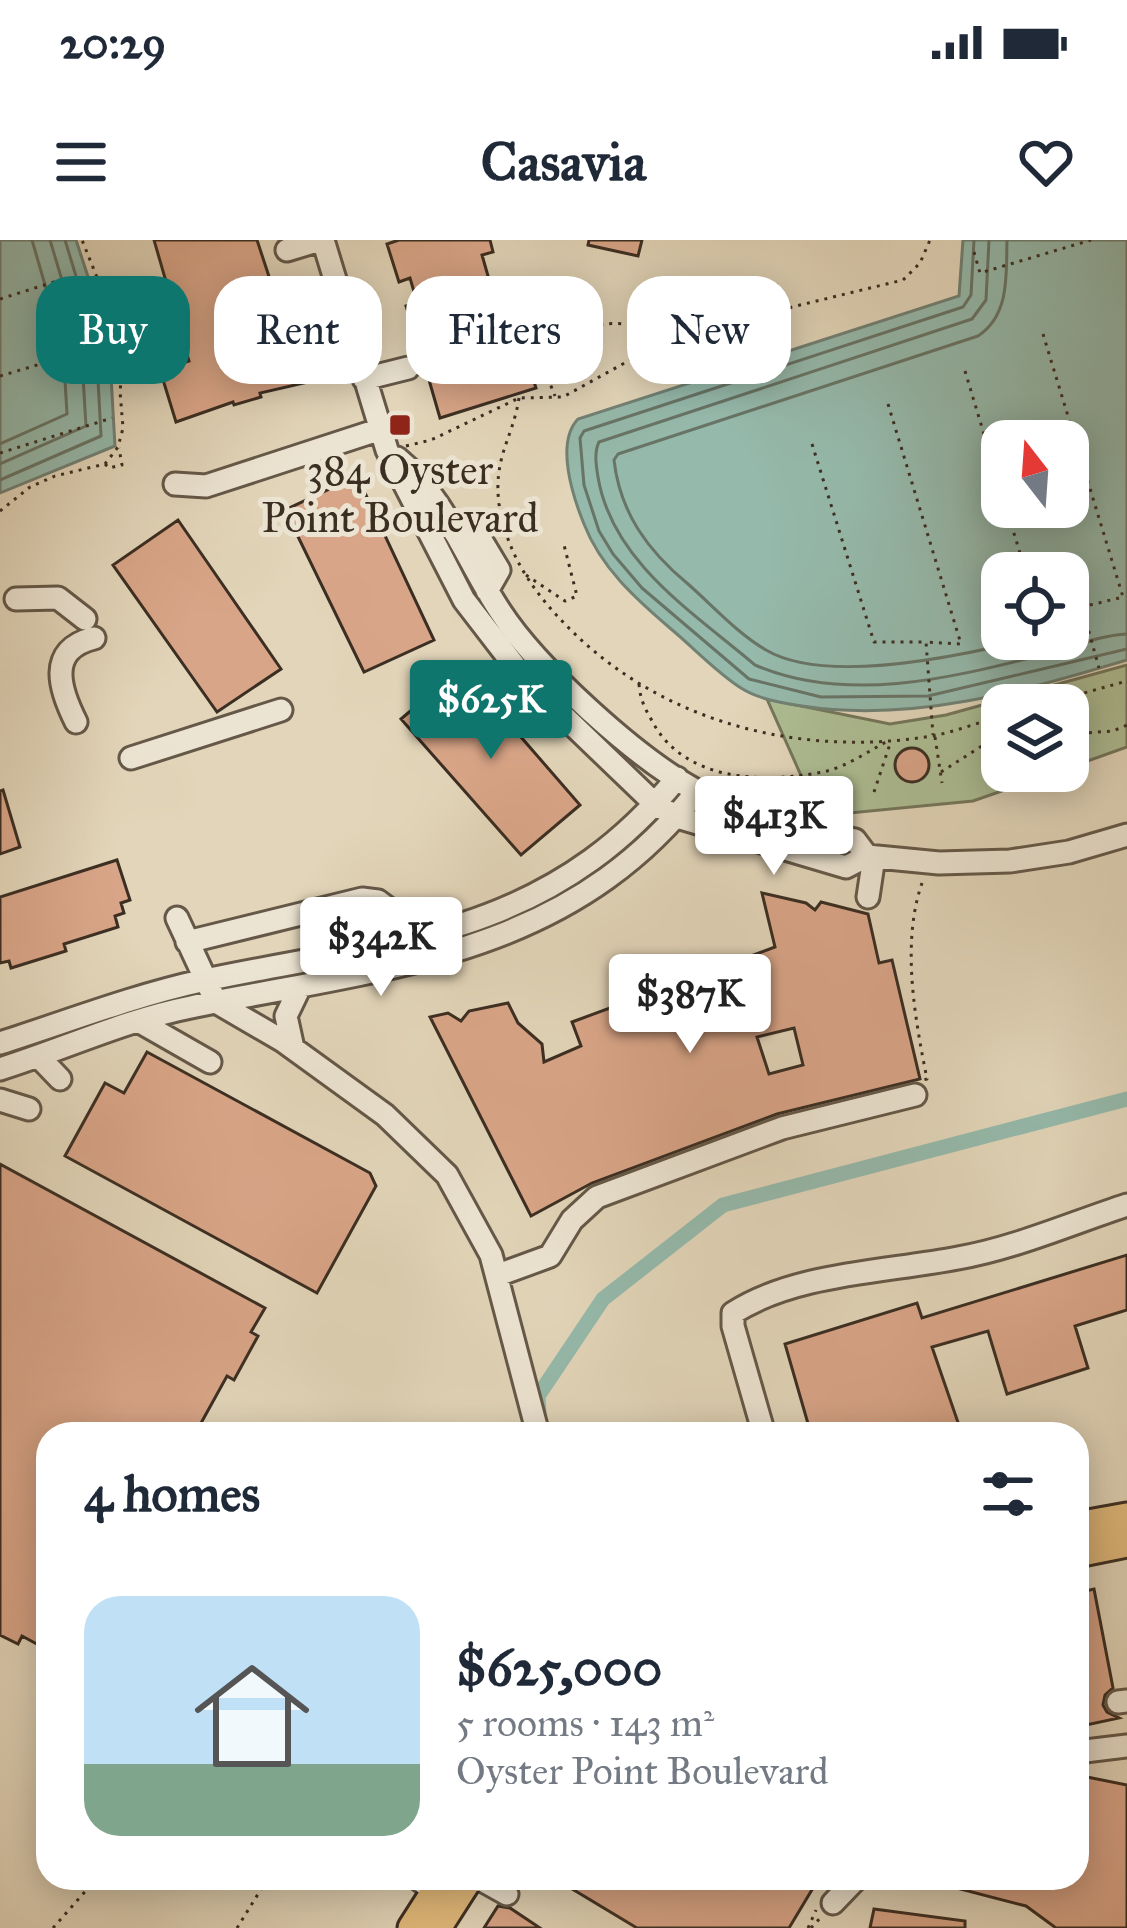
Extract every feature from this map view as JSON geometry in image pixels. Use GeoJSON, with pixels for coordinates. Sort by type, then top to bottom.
{"type":"FeatureCollection","features":[{"type":"Feature","properties":{"kind":"main road"},"geometry":{"type":"LineString","coordinates":[[1089,1524],[1127,1516]]}},
{"type":"Feature","properties":{"kind":"main road"},"geometry":{"type":"LineString","coordinates":[[1089,1550],[1120,1546]]}},
{"type":"Feature","properties":{"kind":"main road"},"geometry":{"type":"LineString","coordinates":[[412,1928],[440,1890]]}},
{"type":"Feature","properties":{"kind":"main road"},"geometry":{"type":"LineString","coordinates":[[437,1928],[446,1890]]}},
{"type":"Feature","properties":{"kind":"street"},"geometry":{"type":"LineString","coordinates":[[287,250],[322,240],[333,276]]}},
{"type":"Feature","properties":{"kind":"street"},"geometry":{"type":"LineString","coordinates":[[366,384],[384,440],[464,600],[624,738],[698,791],[779,823],[855,840],[870,857],[868,897]]}},
{"type":"Feature","properties":{"kind":"street"},"geometry":{"type":"LineString","coordinates":[[175,484],[206,486],[384,440]]}},
{"type":"Feature","properties":{"kind":"street"},"geometry":{"type":"LineString","coordinates":[[384,440],[415,473],[454,533],[487,591],[494,622],[524,678],[655,803],[677,818],[846,866],[870,857],[939,863],[1010,861],[1069,852],[1127,835]]}},
{"type":"Feature","properties":{"kind":"street"},"geometry":{"type":"LineString","coordinates":[[16,599],[58,598],[90,629],[61,666],[61,693],[76,722]]}},
{"type":"Feature","properties":{"kind":"street"},"geometry":{"type":"LineString","coordinates":[[131,758],[281,710]]}},
{"type":"Feature","properties":{"kind":"street"},"geometry":{"type":"LineString","coordinates":[[0,1043],[204,981],[394,943],[494,916],[544,890],[606,848],[677,778]]}},
{"type":"Feature","properties":{"kind":"street"},"geometry":{"type":"LineString","coordinates":[[0,1069],[216,1002],[299,989],[467,949],[537,921],[616,873],[677,818],[698,791]]}},
{"type":"Feature","properties":{"kind":"street"},"geometry":{"type":"LineString","coordinates":[[340,880],[346,903]]}},
{"type":"Feature","properties":{"kind":"street"},"geometry":{"type":"LineString","coordinates":[[187,942],[303,902],[362,899],[378,901],[386,908],[394,943]]}},
{"type":"Feature","properties":{"kind":"street"},"geometry":{"type":"LineString","coordinates":[[177,918],[216,1002],[292,1048],[385,1115],[427,1153],[464,1199],[498,1275],[535,1422]]}},
{"type":"Feature","properties":{"kind":"street"},"geometry":{"type":"LineString","coordinates":[[292,1048],[286,1016],[299,989]]}},
{"type":"Feature","properties":{"kind":"street"},"geometry":{"type":"LineString","coordinates":[[140,1022],[210,1062]]}},
{"type":"Feature","properties":{"kind":"street"},"geometry":{"type":"LineString","coordinates":[[38,1056],[60,1079]]}},
{"type":"Feature","properties":{"kind":"street"},"geometry":{"type":"LineString","coordinates":[[498,1275],[550,1256],[583,1207],[613,1190],[782,1128],[915,1095]]}},
{"type":"Feature","properties":{"kind":"street"},"geometry":{"type":"LineString","coordinates":[[0,1100],[29,1109]]}},
{"type":"Feature","properties":{"kind":"street"},"geometry":{"type":"LineString","coordinates":[[761,1422],[733,1326],[733,1313],[749,1302],[842,1275],[963,1258],[1127,1205]]}},
{"type":"Feature","properties":{"kind":"street"},"geometry":{"type":"LineString","coordinates":[[1089,1751],[1127,1746]]}},
{"type":"Feature","properties":{"kind":"street"},"geometry":{"type":"LineString","coordinates":[[499,1890],[506,1894]]}},
{"type":"Feature","properties":{"kind":"street"},"geometry":{"type":"LineString","coordinates":[[833,1904],[845,1890]]}},
{"type":"Feature","properties":{"kind":"path"},"geometry":{"type":"LineString","coordinates":[[82,240],[96,276]]}},
{"type":"Feature","properties":{"kind":"path"},"geometry":{"type":"LineString","coordinates":[[791,309],[903,280],[920,263],[930,240]]}},
{"type":"Feature","properties":{"kind":"path"},"geometry":{"type":"LineString","coordinates":[[974,252],[980,274],[1091,240]]}},
{"type":"Feature","properties":{"kind":"path"},"geometry":{"type":"LineString","coordinates":[[0,298],[36,287]]}},
{"type":"Feature","properties":{"kind":"path"},"geometry":{"type":"LineString","coordinates":[[1043,334],[1123,597],[1089,605]]}},
{"type":"Feature","properties":{"kind":"path"},"geometry":{"type":"LineString","coordinates":[[384,440],[431,440],[518,398],[563,398],[627,363]]}},
{"type":"Feature","properties":{"kind":"path"},"geometry":{"type":"LineString","coordinates":[[0,376],[36,365]]}},
{"type":"Feature","properties":{"kind":"path"},"geometry":{"type":"LineString","coordinates":[[964,370],[981,425]]}},
{"type":"Feature","properties":{"kind":"path"},"geometry":{"type":"LineString","coordinates":[[0,511],[55,476],[105,464],[118,447],[123,428],[123,384]]}},
{"type":"Feature","properties":{"kind":"path"},"geometry":{"type":"LineString","coordinates":[[550,384],[556,398]]}},
{"type":"Feature","properties":{"kind":"path"},"geometry":{"type":"LineString","coordinates":[[518,398],[499,456],[498,487],[507,534],[537,595],[579,639],[639,682],[710,719],[768,736],[892,740],[934,735],[981,721]]}},
{"type":"Feature","properties":{"kind":"path"},"geometry":{"type":"LineString","coordinates":[[812,444],[874,642],[961,644],[888,404]]}},
{"type":"Feature","properties":{"kind":"path"},"geometry":{"type":"LineString","coordinates":[[0,453],[112,418]]}},
{"type":"Feature","properties":{"kind":"path"},"geometry":{"type":"LineString","coordinates":[[428,431],[431,440]]}},
{"type":"Feature","properties":{"kind":"path"},"geometry":{"type":"LineString","coordinates":[[105,464],[109,468],[122,465],[118,447]]}},
{"type":"Feature","properties":{"kind":"path"},"geometry":{"type":"LineString","coordinates":[[525,574],[565,601],[577,596],[564,544]]}},
{"type":"Feature","properties":{"kind":"path"},"geometry":{"type":"LineString","coordinates":[[1089,632],[1099,668]]}},
{"type":"Feature","properties":{"kind":"path"},"geometry":{"type":"LineString","coordinates":[[926,642],[942,783]]}},
{"type":"Feature","properties":{"kind":"path"},"geometry":{"type":"LineString","coordinates":[[1089,692],[1127,681]]}},
{"type":"Feature","properties":{"kind":"path"},"geometry":{"type":"LineString","coordinates":[[639,682],[640,698],[659,737],[687,758],[727,776],[773,779],[832,770],[892,740]]}},
{"type":"Feature","properties":{"kind":"path"},"geometry":{"type":"LineString","coordinates":[[1089,733],[1127,725]]}},
{"type":"Feature","properties":{"kind":"path"},"geometry":{"type":"LineString","coordinates":[[874,793],[892,740]]}},
{"type":"Feature","properties":{"kind":"path"},"geometry":{"type":"LineString","coordinates":[[940,772],[981,746]]}},
{"type":"Feature","properties":{"kind":"path"},"geometry":{"type":"LineString","coordinates":[[915,1095],[913,1083],[927,1079],[914,1003],[913,943],[916,899],[922,884]]}},
{"type":"Feature","properties":{"kind":"path"},"geometry":{"type":"LineString","coordinates":[[53,1928],[86,1890]]}},
{"type":"Feature","properties":{"kind":"path"},"geometry":{"type":"LineString","coordinates":[[237,1928],[261,1890]]}},
{"type":"Feature","properties":{"kind":"shaded area"},"geometry":{"type":"Polygon","coordinates":[[[1127,665],[1127,747],[1089,761],[1089,684],[1058,684],[1127,665]]]}},
{"type":"Feature","properties":{"kind":"shaded area"},"geometry":{"type":"Polygon","coordinates":[[[767,699],[890,724],[981,705],[981,792],[999,792],[973,801],[819,816],[767,699]]]}},
{"type":"Feature","properties":{"kind":"water"},"geometry":{"type":"Polygon","coordinates":[[[0,240],[76,240],[88,276],[36,276],[36,384],[111,384],[115,446],[0,493],[0,240]]]}},
{"type":"Feature","properties":{"kind":"water"},"geometry":{"type":"Polygon","coordinates":[[[963,240],[1127,240],[1127,660],[1044,684],[981,684],[981,698],[967,701],[843,710],[786,703],[748,692],[645,606],[600,555],[584,524],[567,456],[571,429],[578,419],[686,384],[791,384],[791,350],[959,296],[963,240]]]}},
{"type":"Feature","properties":{"kind":"building"},"geometry":{"type":"Polygon","coordinates":[[[154,240],[257,240],[269,276],[214,276],[214,384],[300,384],[176,422],[164,384],[190,384],[190,276],[164,276],[154,240]]]}},
{"type":"Feature","properties":{"kind":"building"},"geometry":{"type":"Polygon","coordinates":[[[490,240],[493,252],[482,255],[488,276],[406,276],[399,282],[387,244],[490,240]]]}},
{"type":"Feature","properties":{"kind":"building"},"geometry":{"type":"Polygon","coordinates":[[[589,240],[642,240],[638,256],[588,245],[589,240]]]}},
{"type":"Feature","properties":{"kind":"building"},"geometry":{"type":"Polygon","coordinates":[[[430,384],[535,384],[536,388],[440,418],[430,384]]]}},
{"type":"Feature","properties":{"kind":"building"},"geometry":{"type":"Polygon","coordinates":[[[357,476],[434,640],[364,672],[285,510],[357,476]]]}},
{"type":"Feature","properties":{"kind":"building"},"geometry":{"type":"Polygon","coordinates":[[[178,520],[281,669],[217,712],[113,565],[178,520]]]}},
{"type":"Feature","properties":{"kind":"building"},"geometry":{"type":"Polygon","coordinates":[[[461,668],[580,805],[521,855],[401,719],[461,668]]]}},
{"type":"Feature","properties":{"kind":"building"},"geometry":{"type":"Polygon","coordinates":[[[912,748],[924,753],[929,765],[924,777],[912,782],[900,777],[895,765],[900,753],[912,748]]]}},
{"type":"Feature","properties":{"kind":"building"},"geometry":{"type":"Polygon","coordinates":[[[0,791],[20,847],[0,854],[0,791]]]}},
{"type":"Feature","properties":{"kind":"building"},"geometry":{"type":"Polygon","coordinates":[[[117,860],[130,900],[121,903],[124,913],[115,916],[118,927],[64,944],[66,951],[11,968],[9,961],[0,963],[0,897],[117,860]]]}},
{"type":"Feature","properties":{"kind":"building"},"geometry":{"type":"Polygon","coordinates":[[[762,893],[806,903],[815,910],[821,902],[868,914],[879,963],[892,960],[920,1079],[777,1114],[592,1183],[531,1216],[430,1017],[448,1013],[461,1021],[469,1011],[508,1003],[518,1023],[542,1044],[544,1062],[581,1046],[572,1022],[775,947],[762,893]],[[794,1028],[757,1037],[769,1074],[803,1065],[794,1028]]]}},
{"type":"Feature","properties":{"kind":"building"},"geometry":{"type":"Polygon","coordinates":[[[147,1052],[370,1173],[376,1186],[317,1293],[65,1156],[105,1083],[124,1093],[147,1052]]]}},
{"type":"Feature","properties":{"kind":"building"},"geometry":{"type":"Polygon","coordinates":[[[0,1164],[265,1308],[251,1332],[258,1336],[234,1380],[227,1376],[202,1422],[36,1422],[36,1644],[22,1636],[18,1644],[0,1635],[0,1164]]]}},
{"type":"Feature","properties":{"kind":"building"},"geometry":{"type":"Polygon","coordinates":[[[1127,1255],[1127,1310],[1075,1326],[1088,1368],[1007,1394],[988,1331],[932,1347],[958,1422],[808,1422],[785,1344],[917,1303],[922,1318],[1127,1255]]]}},
{"type":"Feature","properties":{"kind":"building"},"geometry":{"type":"Polygon","coordinates":[[[1094,1589],[1113,1688],[1103,1705],[1119,1718],[1089,1724],[1089,1590],[1094,1589]]]}},
{"type":"Feature","properties":{"kind":"building"},"geometry":{"type":"Polygon","coordinates":[[[1089,1777],[1127,1785],[1127,1928],[1056,1928],[1026,1906],[964,1890],[1089,1890],[1089,1777]]]}},
{"type":"Feature","properties":{"kind":"building"},"geometry":{"type":"Polygon","coordinates":[[[574,1890],[812,1890],[789,1928],[637,1928],[574,1890]]]}},
{"type":"Feature","properties":{"kind":"building"},"geometry":{"type":"Polygon","coordinates":[[[498,1906],[510,1908],[540,1928],[484,1928],[498,1906]]]}},
{"type":"Feature","properties":{"kind":"building"},"geometry":{"type":"Polygon","coordinates":[[[874,1909],[965,1921],[965,1928],[870,1928],[874,1909]]]}},
{"type":"Feature","properties":{"kind":"waterway"},"geometry":{"type":"LineString","coordinates":[[539,1414],[538,1396],[603,1299],[723,1205],[1127,1099]]}},
{"type":"Feature","properties":{"kind":"place","name":"384 Oyster Point Boulevard"},"geometry":{"type":"Point","coordinates":[400,425]}}]}
